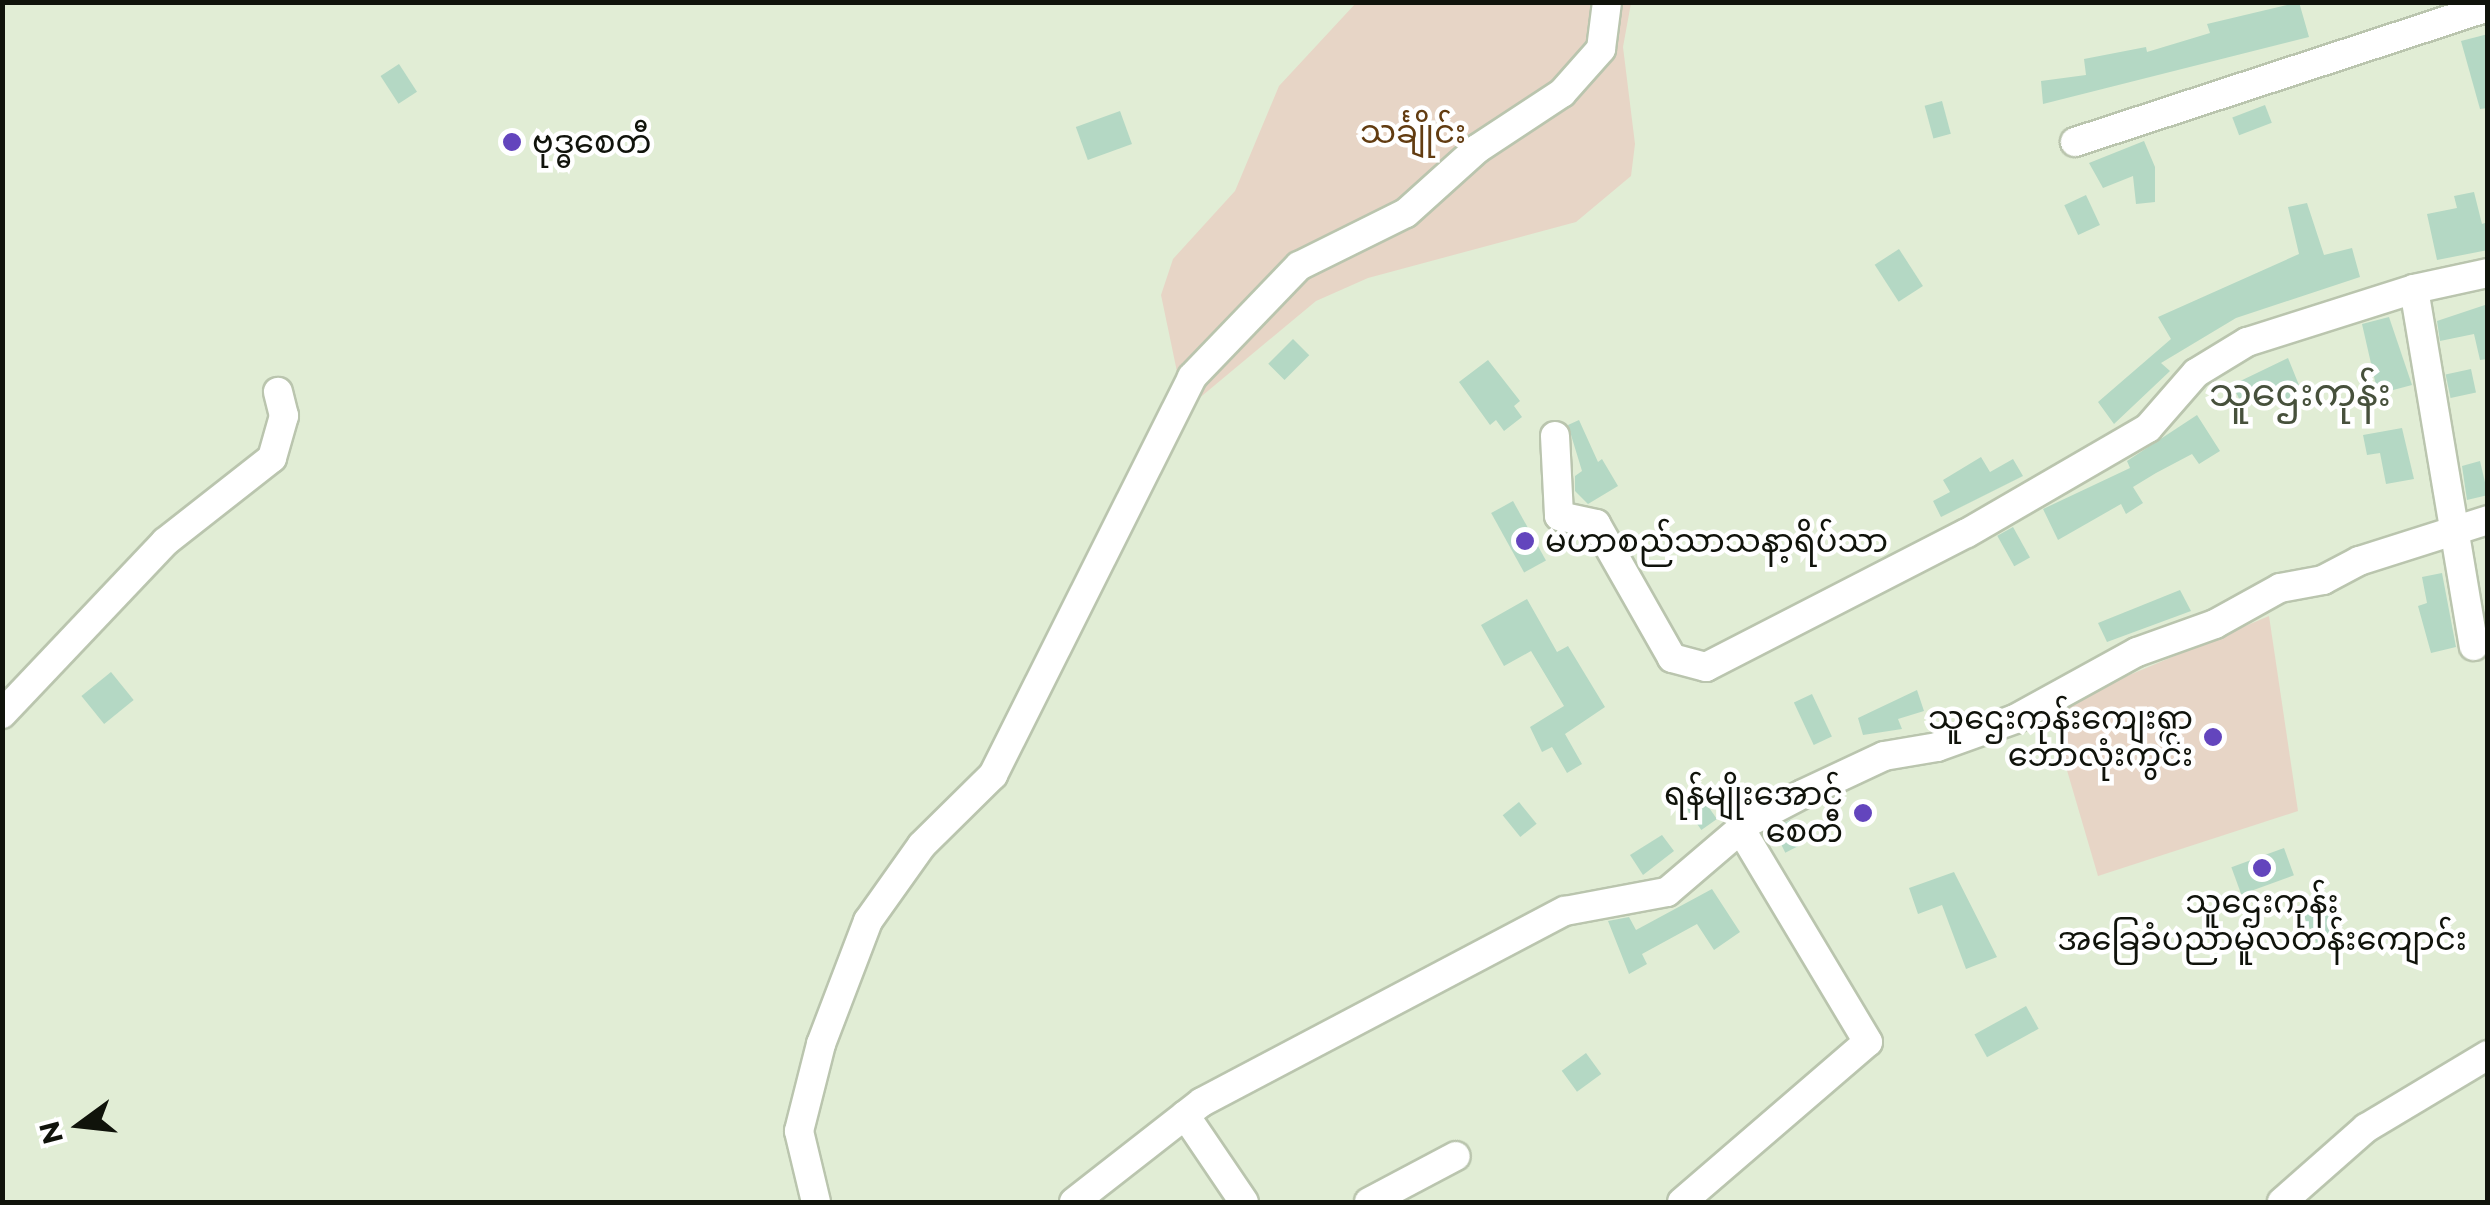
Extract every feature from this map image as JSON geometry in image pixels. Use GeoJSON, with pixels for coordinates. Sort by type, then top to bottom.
{"type":"FeatureCollection","features":[{"type":"Feature","properties":{"kind":"street"},"geometry":{"type":"LineString","coordinates":[[816,1202],[799,1131],[821,1044],[868,922],[922,844],[993,775],[1192,377],[1299,266],[1406,213],[1477,149],[1562,92],[1602,50],[1607,2]]}},
{"type":"Feature","properties":{"kind":"street"},"geometry":{"type":"LineString","coordinates":[[2075,142],[2488,7]]}},
{"type":"Feature","properties":{"kind":"street"},"geometry":{"type":"LineString","coordinates":[[1555,436],[1559,516],[1596,524],[1672,658],[1706,667],[1967,533],[2148,428],[2196,373],[2247,342],[2414,289],[2488,273]]}},
{"type":"Feature","properties":{"kind":"street"},"geometry":{"type":"LineString","coordinates":[[2414,289],[2474,646]]}},
{"type":"Feature","properties":{"kind":"street"},"geometry":{"type":"LineString","coordinates":[[2,714],[165,542],[272,458],[284,416],[278,392]]}},
{"type":"Feature","properties":{"kind":"street"},"geometry":{"type":"LineString","coordinates":[[1074,1202],[1185,1115],[1566,911],[1667,892],[1741,830],[1884,756],[1937,747],[2015,719],[2137,652],[2215,624],[2280,588],[2323,580],[2488,520]]}},
{"type":"Feature","properties":{"kind":"street"},"geometry":{"type":"LineString","coordinates":[[1682,1202],[1868,1042],[1741,830]]}},
{"type":"Feature","properties":{"kind":"street"},"geometry":{"type":"LineString","coordinates":[[2282,1202],[2366,1128],[2488,1055]]}},
{"type":"Feature","properties":{"kind":"street"},"geometry":{"type":"LineString","coordinates":[[1185,1115],[1244,1202]]}},
{"type":"Feature","properties":{"kind":"street"},"geometry":{"type":"LineString","coordinates":[[1368,1202],[1456,1156]]}},
{"type":"Feature","properties":{"kind":"green space","name":"သင်္ချိုင်း"},"geometry":{"type":"Polygon","coordinates":[[[1356,3],[1631,3],[1623,47],[1635,144],[1631,176],[1576,222],[1368,278],[1316,301],[1185,410],[1161,295],[1173,259],[1235,191],[1279,86],[1356,3]]]}},
{"type":"Feature","properties":{"kind":"green space"},"geometry":{"type":"Polygon","coordinates":[[[2269,616],[2298,811],[2098,876],[2049,709],[2269,616]]]}},
{"type":"Feature","properties":{"kind":"building"},"geometry":{"type":"Polygon","coordinates":[[[2299,2],[2309,37],[2043,104],[2041,81],[2086,75],[2084,59],[2146,47],[2147,52],[2210,33],[2207,24],[2299,2]]]}},
{"type":"Feature","properties":{"kind":"building"},"geometry":{"type":"Polygon","coordinates":[[[2488,34],[2488,108],[2480,109],[2461,41],[2488,34]]]}},
{"type":"Feature","properties":{"kind":"building"},"geometry":{"type":"Polygon","coordinates":[[[399,64],[417,92],[399,104],[381,76],[399,64]]]}},
{"type":"Feature","properties":{"kind":"building"},"geometry":{"type":"Polygon","coordinates":[[[1942,101],[1951,134],[1933,139],[1925,106],[1942,101]]]}},
{"type":"Feature","properties":{"kind":"building"},"geometry":{"type":"Polygon","coordinates":[[[2265,105],[2272,123],[2239,135],[2232,118],[2265,105]]]}},
{"type":"Feature","properties":{"kind":"building"},"geometry":{"type":"Polygon","coordinates":[[[1120,111],[1132,144],[1088,160],[1076,127],[1120,111]]]}},
{"type":"Feature","properties":{"kind":"building"},"geometry":{"type":"Polygon","coordinates":[[[2144,141],[2155,167],[2155,202],[2136,204],[2133,176],[2103,188],[2089,163],[2144,141]]]}},
{"type":"Feature","properties":{"kind":"building"},"geometry":{"type":"Polygon","coordinates":[[[2474,192],[2482,224],[2488,222],[2488,250],[2437,260],[2427,214],[2457,208],[2454,196],[2474,192]]]}},
{"type":"Feature","properties":{"kind":"building"},"geometry":{"type":"Polygon","coordinates":[[[2086,195],[2100,225],[2078,235],[2064,205],[2086,195]]]}},
{"type":"Feature","properties":{"kind":"building"},"geometry":{"type":"Polygon","coordinates":[[[2307,203],[2324,255],[2352,248],[2360,277],[2236,318],[2161,363],[2170,371],[2114,424],[2098,402],[2171,339],[2158,317],[2299,254],[2288,207],[2307,203]]]}},
{"type":"Feature","properties":{"kind":"building"},"geometry":{"type":"Polygon","coordinates":[[[1899,249],[1923,286],[1899,302],[1875,265],[1899,249]]]}},
{"type":"Feature","properties":{"kind":"building"},"geometry":{"type":"Polygon","coordinates":[[[2488,304],[2488,359],[2480,360],[2474,334],[2440,341],[2437,321],[2488,304]]]}},
{"type":"Feature","properties":{"kind":"building"},"geometry":{"type":"Polygon","coordinates":[[[2389,317],[2412,385],[2378,394],[2362,324],[2389,317]]]}},
{"type":"Feature","properties":{"kind":"building"},"geometry":{"type":"Polygon","coordinates":[[[1293,339],[1309,355],[1285,380],[1268,364],[1293,339]]]}},
{"type":"Feature","properties":{"kind":"building"},"geometry":{"type":"Polygon","coordinates":[[[2288,358],[2303,395],[2282,404],[2276,390],[2243,406],[2232,385],[2288,358]]]}},
{"type":"Feature","properties":{"kind":"building"},"geometry":{"type":"Polygon","coordinates":[[[1488,360],[1520,401],[1514,406],[1522,417],[1504,431],[1496,420],[1490,425],[1459,382],[1488,360]]]}},
{"type":"Feature","properties":{"kind":"building"},"geometry":{"type":"Polygon","coordinates":[[[2471,369],[2476,392],[2451,398],[2446,374],[2471,369]]]}},
{"type":"Feature","properties":{"kind":"building"},"geometry":{"type":"Polygon","coordinates":[[[2197,415],[2220,451],[2199,464],[2192,454],[2156,473],[2133,487],[2143,503],[2126,514],[2121,504],[2058,540],[2043,509],[2130,468],[2127,461],[2197,415]]]}},
{"type":"Feature","properties":{"kind":"building"},"geometry":{"type":"Polygon","coordinates":[[[1579,420],[1598,462],[1602,459],[1618,486],[1588,504],[1575,491],[1575,476],[1582,471],[1568,425],[1579,420]]]}},
{"type":"Feature","properties":{"kind":"building"},"geometry":{"type":"Polygon","coordinates":[[[2402,428],[2414,479],[2386,484],[2380,453],[2367,455],[2363,435],[2402,428]]]}},
{"type":"Feature","properties":{"kind":"building"},"geometry":{"type":"Polygon","coordinates":[[[1981,457],[1990,472],[2013,459],[2023,476],[1941,517],[1933,501],[1950,492],[1943,480],[1981,457]]]}},
{"type":"Feature","properties":{"kind":"building"},"geometry":{"type":"Polygon","coordinates":[[[2480,461],[2488,495],[2467,500],[2462,466],[2480,461]]]}},
{"type":"Feature","properties":{"kind":"building"},"geometry":{"type":"Polygon","coordinates":[[[1513,501],[1546,560],[1524,573],[1491,513],[1513,501]]]}},
{"type":"Feature","properties":{"kind":"building"},"geometry":{"type":"Polygon","coordinates":[[[2013,527],[2030,558],[2014,566],[1997,536],[2013,527]]]}},
{"type":"Feature","properties":{"kind":"building"},"geometry":{"type":"Polygon","coordinates":[[[2442,573],[2456,647],[2431,653],[2418,606],[2427,603],[2422,577],[2442,573]]]}},
{"type":"Feature","properties":{"kind":"building"},"geometry":{"type":"Polygon","coordinates":[[[2180,590],[2191,611],[2107,642],[2098,623],[2180,590]]]}},
{"type":"Feature","properties":{"kind":"building"},"geometry":{"type":"Polygon","coordinates":[[[1527,599],[1557,652],[1568,646],[1605,707],[1565,734],[1582,764],[1567,773],[1552,747],[1542,752],[1530,727],[1564,706],[1531,651],[1504,666],[1481,625],[1527,599]]]}},
{"type":"Feature","properties":{"kind":"building"},"geometry":{"type":"Polygon","coordinates":[[[111,672],[134,700],[104,724],[81,696],[111,672]]]}},
{"type":"Feature","properties":{"kind":"building"},"geometry":{"type":"Polygon","coordinates":[[[1917,690],[1924,711],[1898,719],[1902,729],[1863,735],[1858,718],[1917,690]]]}},
{"type":"Feature","properties":{"kind":"building"},"geometry":{"type":"Polygon","coordinates":[[[1812,694],[1832,737],[1814,745],[1794,702],[1812,694]]]}},
{"type":"Feature","properties":{"kind":"building"},"geometry":{"type":"Polygon","coordinates":[[[1698,792],[1717,819],[1701,830],[1682,803],[1698,792]]]}},
{"type":"Feature","properties":{"kind":"building"},"geometry":{"type":"Polygon","coordinates":[[[1519,802],[1537,824],[1520,837],[1503,815],[1519,802]]]}},
{"type":"Feature","properties":{"kind":"building"},"geometry":{"type":"Polygon","coordinates":[[[1790,820],[1802,844],[1785,853],[1773,829],[1790,820]]]}},
{"type":"Feature","properties":{"kind":"building"},"geometry":{"type":"Polygon","coordinates":[[[1662,835],[1674,851],[1643,875],[1630,855],[1662,835]]]}},
{"type":"Feature","properties":{"kind":"building"},"geometry":{"type":"Polygon","coordinates":[[[2284,848],[2294,875],[2241,894],[2231,867],[2284,848]]]}},
{"type":"Feature","properties":{"kind":"building"},"geometry":{"type":"Polygon","coordinates":[[[1954,872],[1997,957],[1966,969],[1942,905],[1918,914],[1909,888],[1954,872]]]}},
{"type":"Feature","properties":{"kind":"building"},"geometry":{"type":"Polygon","coordinates":[[[1712,889],[1740,932],[1714,950],[1697,924],[1642,954],[1647,964],[1629,974],[1608,921],[1629,917],[1636,930],[1712,889]]]}},
{"type":"Feature","properties":{"kind":"building"},"geometry":{"type":"Polygon","coordinates":[[[2324,896],[2343,935],[2319,946],[2300,908],[2324,896]]]}},
{"type":"Feature","properties":{"kind":"building"},"geometry":{"type":"Polygon","coordinates":[[[2026,1006],[2039,1029],[1987,1057],[1974,1035],[2026,1006]]]}},
{"type":"Feature","properties":{"kind":"building"},"geometry":{"type":"Polygon","coordinates":[[[1586,1053],[1601,1074],[1577,1092],[1562,1071],[1586,1053]]]}},
{"type":"Feature","properties":{"kind":"place","name":"ဗုဒ္ဓစေတီ"},"geometry":{"type":"Point","coordinates":[512,142]}},
{"type":"Feature","properties":{"kind":"place","name":"မဟာစည်သာသနာ့ရိပ်သာ"},"geometry":{"type":"Point","coordinates":[1525,541]}},
{"type":"Feature","properties":{"kind":"place","name":"သူဌေးကုန်းကျေးရွာ ဘောလုံးကွင်း"},"geometry":{"type":"Point","coordinates":[2213,737]}},
{"type":"Feature","properties":{"kind":"place","name":"ရန်မျိုးအောင် စေတီ"},"geometry":{"type":"Point","coordinates":[1863,813]}},
{"type":"Feature","properties":{"kind":"place","name":"သူဌေးကုန်း အခြေခံပညာမူလတန်းကျောင်း"},"geometry":{"type":"Point","coordinates":[2262,868]}},
{"type":"Feature","properties":{"kind":"district","name":"သူဌေးကုန်း"},"geometry":{"type":"Point","coordinates":[2300,393]}}]}
